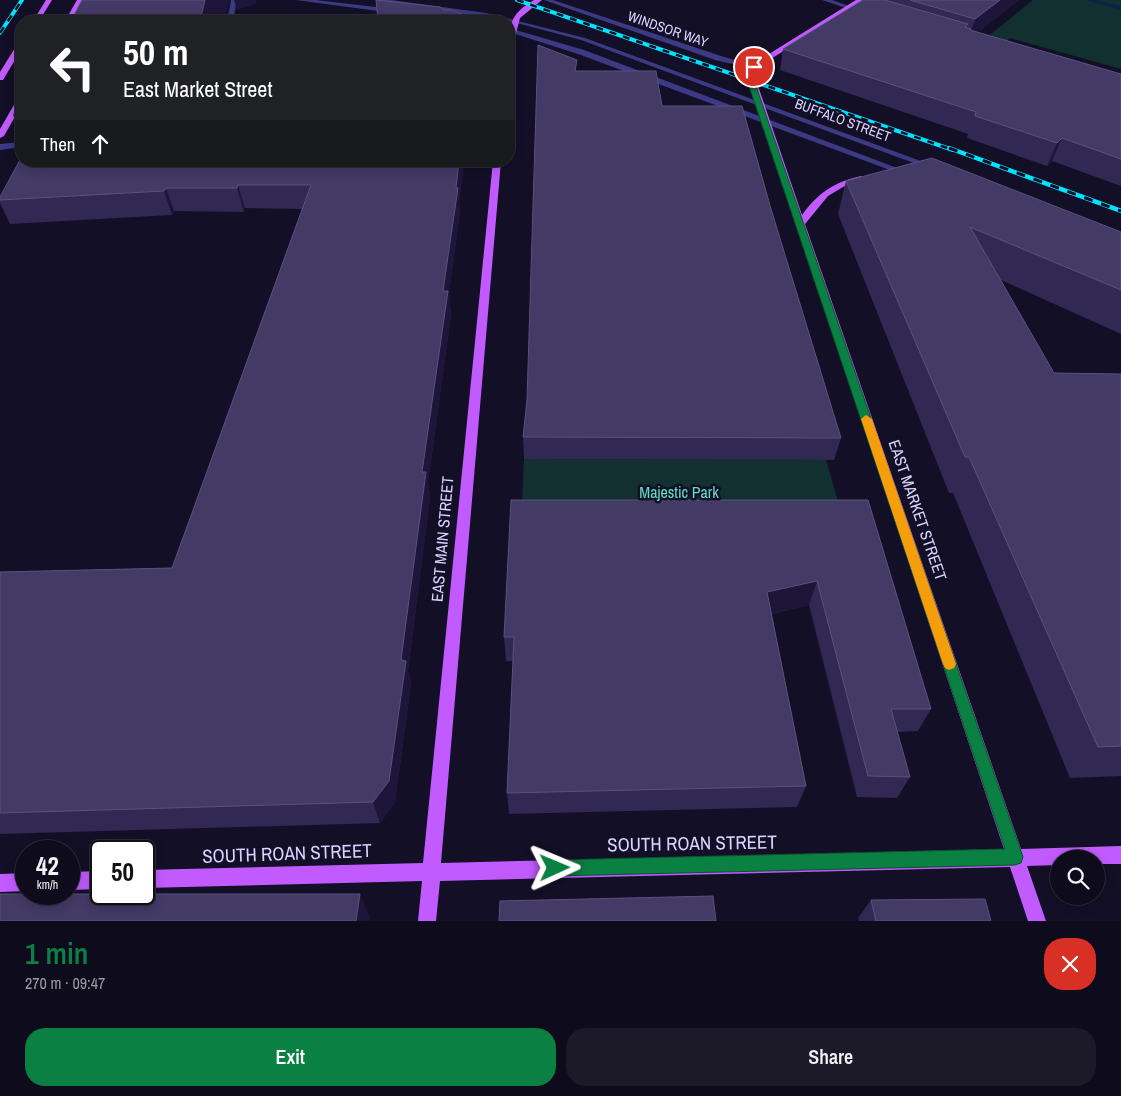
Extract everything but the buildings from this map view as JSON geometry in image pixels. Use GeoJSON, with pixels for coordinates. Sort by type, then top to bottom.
{"type":"FeatureCollection","features":[{"type":"Feature","properties":{"kind":"main road"},"geometry":{"type":"LineString","coordinates":[[40,15],[49,0]]}},
{"type":"Feature","properties":{"kind":"main road"},"geometry":{"type":"LineString","coordinates":[[515,21],[520,11],[539,0]]}},
{"type":"Feature","properties":{"kind":"main road"},"geometry":{"type":"LineString","coordinates":[[754,67],[860,0]]}},
{"type":"Feature","properties":{"kind":"main road"},"geometry":{"type":"LineString","coordinates":[[71,15],[79,2]]}},
{"type":"Feature","properties":{"kind":"main road"},"geometry":{"type":"LineString","coordinates":[[0,78],[15,54]]}},
{"type":"Feature","properties":{"kind":"main road","name":"EAST MARKET STREET"},"geometry":{"type":"LineString","coordinates":[[754,67],[751,77],[762,112],[1037,921]]}},
{"type":"Feature","properties":{"kind":"main road"},"geometry":{"type":"LineString","coordinates":[[0,136],[15,110]]}},
{"type":"Feature","properties":{"kind":"main road","name":"EAST MAIN STREET"},"geometry":{"type":"LineString","coordinates":[[427,921],[496,167]]}},
{"type":"Feature","properties":{"kind":"main road"},"geometry":{"type":"LineString","coordinates":[[888,177],[918,178]]}},
{"type":"Feature","properties":{"kind":"main road"},"geometry":{"type":"LineString","coordinates":[[800,225],[817,200],[826,191],[841,184],[872,178]]}},
{"type":"Feature","properties":{"kind":"main road","name":"SOUTH ROAN STREET"},"geometry":{"type":"LineString","coordinates":[[155,879],[1121,855]]}},
{"type":"Feature","properties":{"kind":"main road"},"geometry":{"type":"LineString","coordinates":[[0,883],[15,882]]}},
{"type":"Feature","properties":{"kind":"street"},"geometry":{"type":"LineString","coordinates":[[79,2],[88,0]]}},
{"type":"Feature","properties":{"kind":"street"},"geometry":{"type":"LineString","coordinates":[[231,15],[234,0]]}},
{"type":"Feature","properties":{"kind":"street"},"geometry":{"type":"LineString","coordinates":[[299,0],[398,12]]}},
{"type":"Feature","properties":{"kind":"street","name":"BUFFALO STREET"},"geometry":{"type":"LineString","coordinates":[[377,0],[453,9],[473,15]]}},
{"type":"Feature","properties":{"kind":"street","name":"WINDSOR WAY"},"geometry":{"type":"LineString","coordinates":[[548,0],[718,58],[754,67]]}},
{"type":"Feature","properties":{"kind":"street"},"geometry":{"type":"LineString","coordinates":[[825,0],[864,12]]}},
{"type":"Feature","properties":{"kind":"street","name":"BUFFALO STREET"},"geometry":{"type":"LineString","coordinates":[[515,28],[581,52],[940,170]]}},
{"type":"Feature","properties":{"kind":"street","name":"BUFFALO STREET"},"geometry":{"type":"LineString","coordinates":[[515,28],[591,42],[918,178]]}},
{"type":"Feature","properties":{"kind":"street"},"geometry":{"type":"LineString","coordinates":[[0,147],[15,146]]}},
{"type":"Feature","properties":{"kind":"green space"},"geometry":{"type":"Polygon","coordinates":[[[1033,0],[1121,0],[1121,69],[1010,38],[1004,43],[986,38],[1033,0]]]}},
{"type":"Feature","properties":{"kind":"green space","name":"Majestic Park"},"geometry":{"type":"Polygon","coordinates":[[[524,459],[826,460],[845,525],[521,525],[524,459]]]}},
{"type":"Feature","properties":{"kind":"waterway"},"geometry":{"type":"LineString","coordinates":[[1088,0],[1121,8]]}},
{"type":"Feature","properties":{"kind":"railway"},"geometry":{"type":"LineString","coordinates":[[0,33],[22,0]]}},
{"type":"Feature","properties":{"kind":"railway"},"geometry":{"type":"LineString","coordinates":[[517,0],[953,150]]}},
{"type":"Feature","properties":{"kind":"railway"},"geometry":{"type":"LineString","coordinates":[[949,148],[1121,211]]}},
{"type":"Feature","properties":{"kind":"slow traffic"},"geometry":{"type":"LineString","coordinates":[[866,419],[949,664]]}},
{"type":"Feature","properties":{"kind":"route"},"geometry":{"type":"LineString","coordinates":[[555,868],[1015,857],[754,89],[751,77],[754,67]]}}]}
